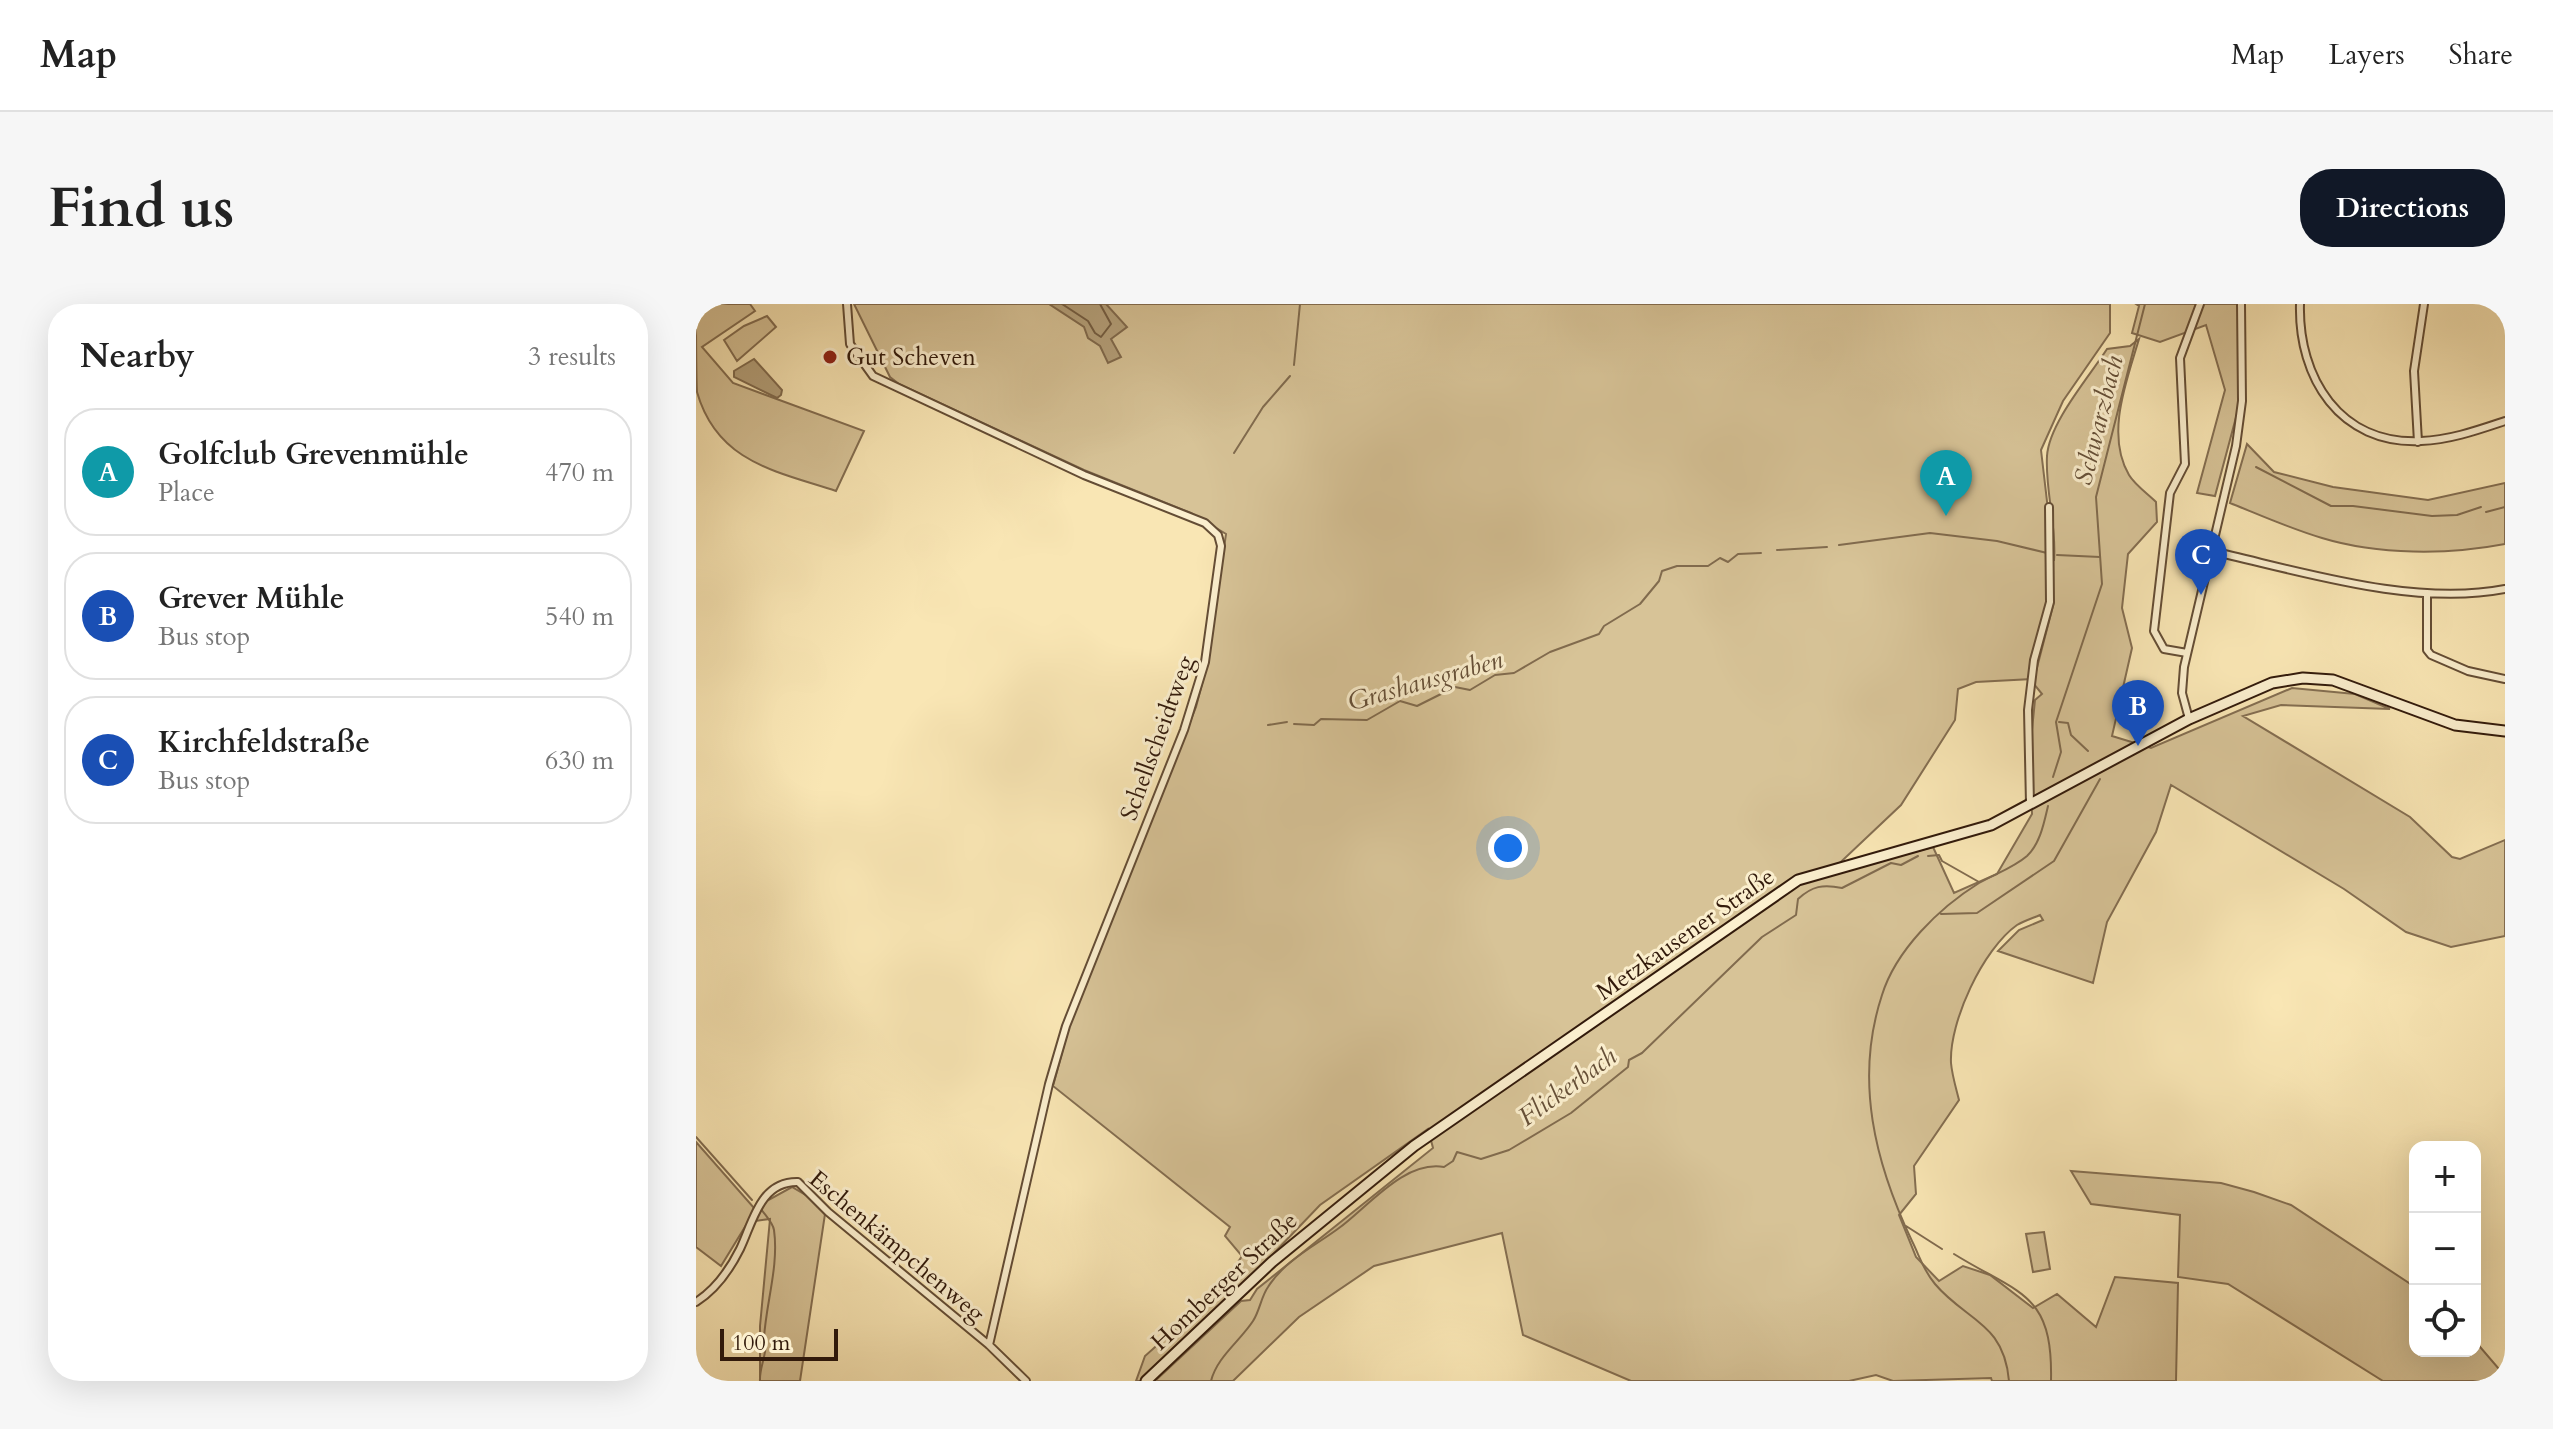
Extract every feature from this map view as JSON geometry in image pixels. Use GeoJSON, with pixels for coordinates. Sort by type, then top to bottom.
{"type":"FeatureCollection","features":[{"type":"Feature","properties":{"kind":"main road","name":"Metzkausener Straße"},"geometry":{"type":"LineString","coordinates":[[1331,1212],[1414,1146],[1798,880],[1984,828],[2189,719],[2258,687],[2303,678],[2350,684],[2455,725],[2505,731]]}},
{"type":"Feature","properties":{"kind":"main road","name":"Homberger Straße"},"geometry":{"type":"LineString","coordinates":[[1146,1381],[1331,1212]]}},
{"type":"Feature","properties":{"kind":"street","name":"Schellscheidtweg"},"geometry":{"type":"LineString","coordinates":[[847,304],[850,344],[873,376],[1084,475],[1205,523],[1218,535],[1221,546],[1205,662],[1184,730],[1066,1026],[1049,1084],[989,1345]]}},
{"type":"Feature","properties":{"kind":"street"},"geometry":{"type":"LineString","coordinates":[[2187,653],[2164,649],[2154,631],[2170,493],[2185,464],[2181,353],[2200,304]]}},
{"type":"Feature","properties":{"kind":"street"},"geometry":{"type":"LineString","coordinates":[[2189,719],[2182,693],[2187,653],[2232,468],[2242,401],[2241,304]]}},
{"type":"Feature","properties":{"kind":"street"},"geometry":{"type":"LineString","coordinates":[[2300,304],[2299,333],[2317,388],[2330,405],[2376,436],[2418,442],[2452,438],[2505,421]]}},
{"type":"Feature","properties":{"kind":"street"},"geometry":{"type":"LineString","coordinates":[[2418,442],[2414,371],[2424,304]]}},
{"type":"Feature","properties":{"kind":"street"},"geometry":{"type":"LineString","coordinates":[[2030,804],[2028,710],[2034,660],[2050,602],[2049,507]]}},
{"type":"Feature","properties":{"kind":"street"},"geometry":{"type":"LineString","coordinates":[[2211,551],[2312,574],[2427,593],[2466,596],[2505,589]]}},
{"type":"Feature","properties":{"kind":"street"},"geometry":{"type":"LineString","coordinates":[[2427,593],[2427,650],[2431,655],[2468,671],[2505,679]]}},
{"type":"Feature","properties":{"kind":"street","name":"Eschenkämpchenweg"},"geometry":{"type":"LineString","coordinates":[[696,1302],[711,1290],[735,1257],[765,1197],[783,1184],[798,1182],[828,1212],[989,1345],[1026,1381]]}},
{"type":"Feature","properties":{"kind":"shaded area"},"geometry":{"type":"Polygon","coordinates":[[[696,304],[750,304],[755,311],[702,347],[733,383],[864,431],[836,491],[751,460],[719,434],[706,416],[697,392],[696,304]]]}},
{"type":"Feature","properties":{"kind":"shaded area"},"geometry":{"type":"Polygon","coordinates":[[[854,304],[2110,304],[2110,333],[2063,401],[2041,450],[2054,561],[2047,469],[2049,443],[2071,401],[2107,349],[2130,346],[2139,339],[2120,407],[2119,442],[2129,475],[2156,502],[2157,522],[2128,554],[2122,608],[2132,648],[2112,736],[2151,748],[2292,688],[2355,694],[2390,709],[2281,705],[2243,716],[2410,817],[2452,857],[2460,859],[2505,840],[2505,936],[2451,947],[2406,932],[2344,889],[2171,785],[2156,832],[2107,922],[2093,983],[1998,951],[2019,930],[2043,920],[2040,915],[2017,925],[1992,951],[1970,988],[1952,1046],[1951,1063],[1959,1100],[1914,1166],[1916,1194],[1899,1215],[1916,1257],[1939,1281],[1963,1266],[1990,1275],[2033,1308],[2057,1294],[2096,1327],[2115,1277],[2178,1283],[2176,1381],[1992,1381],[1991,1378],[1893,1381],[1876,1375],[1849,1381],[1631,1381],[1523,1335],[1502,1233],[1374,1266],[1299,1317],[1233,1381],[1155,1381],[1241,1301],[1250,1300],[1257,1289],[1433,1148],[1428,1129],[1320,1205],[1233,1296],[1141,1381],[1136,1381],[1145,1356],[1220,1289],[1242,1256],[1225,1236],[1230,1227],[1053,1086],[1069,1027],[1196,707],[1208,661],[1226,534],[1191,513],[1084,470],[899,384],[890,377],[854,304]],[[2054,602],[2032,679],[1976,682],[1958,689],[1955,720],[1901,805],[1828,874],[1933,847],[1954,893],[1997,874],[2032,814],[2030,750],[2035,700],[2042,694],[2033,683],[2054,602]]]}},
{"type":"Feature","properties":{"kind":"shaded area"},"geometry":{"type":"Polygon","coordinates":[[[2136,304],[2238,304],[2239,406],[2215,496],[2197,493],[2225,390],[2206,325],[2160,342],[2132,333],[2139,306],[2136,304]]]}},
{"type":"Feature","properties":{"kind":"shaded area"},"geometry":{"type":"Polygon","coordinates":[[[767,316],[776,327],[737,361],[724,340],[744,326],[767,316]]]}},
{"type":"Feature","properties":{"kind":"shaded area"},"geometry":{"type":"Polygon","coordinates":[[[2247,444],[2274,472],[2333,487],[2428,500],[2505,483],[2505,544],[2413,552],[2344,544],[2287,526],[2230,503],[2247,444]]]}},
{"type":"Feature","properties":{"kind":"shaded area"},"geometry":{"type":"Polygon","coordinates":[[[696,1142],[754,1208],[792,1187],[814,1200],[825,1214],[800,1381],[760,1381],[760,1326],[770,1219],[748,1222],[721,1266],[696,1247],[696,1142]]]}},
{"type":"Feature","properties":{"kind":"shaded area"},"geometry":{"type":"Polygon","coordinates":[[[2071,1171],[2221,1183],[2291,1205],[2409,1283],[2409,1357],[2481,1357],[2481,1348],[2505,1376],[2505,1381],[2383,1381],[2228,1284],[2178,1277],[2180,1215],[2091,1204],[2071,1171]]]}},
{"type":"Feature","properties":{"kind":"shaded area"},"geometry":{"type":"Polygon","coordinates":[[[2044,1232],[2050,1269],[2033,1272],[2026,1234],[2044,1232]]]}},
{"type":"Feature","properties":{"kind":"water"},"geometry":{"type":"Polygon","coordinates":[[[1049,304],[1106,304],[1127,327],[1111,339],[1121,357],[1108,363],[1100,346],[1088,338],[1084,327],[1049,304]]]}},
{"type":"Feature","properties":{"kind":"water"},"geometry":{"type":"Polygon","coordinates":[[[754,359],[782,390],[777,398],[734,377],[734,371],[754,359]]]}},
{"type":"Feature","properties":{"kind":"waterway"},"geometry":{"type":"LineString","coordinates":[[1294,365],[1300,304]]}},
{"type":"Feature","properties":{"kind":"waterway","name":"Schwarzbach"},"geometry":{"type":"LineString","coordinates":[[2053,777],[2061,752],[2056,722],[2102,584],[2096,497],[2145,304]]}},
{"type":"Feature","properties":{"kind":"waterway"},"geometry":{"type":"LineString","coordinates":[[1234,453],[1263,407],[1290,376]]}},
{"type":"Feature","properties":{"kind":"waterway"},"geometry":{"type":"LineString","coordinates":[[2256,467],[2331,506],[2432,516],[2457,515],[2481,507]]}},
{"type":"Feature","properties":{"kind":"waterway"},"geometry":{"type":"LineString","coordinates":[[2486,512],[2505,507]]}},
{"type":"Feature","properties":{"kind":"waterway","name":"Grashausgraben"},"geometry":{"type":"LineString","coordinates":[[1839,545],[1930,533],[1997,541],[2047,553]]}},
{"type":"Feature","properties":{"kind":"waterway","name":"Grashausgraben"},"geometry":{"type":"LineString","coordinates":[[1777,550],[1827,547]]}},
{"type":"Feature","properties":{"kind":"waterway","name":"Grashausgraben"},"geometry":{"type":"LineString","coordinates":[[1294,724],[1314,725],[1321,719],[1367,720],[1400,701],[1417,706],[1455,687],[1470,690],[1495,675],[1514,673],[1550,652],[1599,634],[1604,626],[1640,604],[1659,581],[1662,571],[1677,566],[1708,566],[1720,558],[1728,562],[1738,554],[1761,553]]}},
{"type":"Feature","properties":{"kind":"waterway","name":"Grashausgraben"},"geometry":{"type":"LineString","coordinates":[[2057,555],[2100,557]]}},
{"type":"Feature","properties":{"kind":"waterway"},"geometry":{"type":"LineString","coordinates":[[1268,725],[1287,722]]}},
{"type":"Feature","properties":{"kind":"waterway"},"geometry":{"type":"LineString","coordinates":[[2059,722],[2068,723],[2071,735],[2088,751]]}},
{"type":"Feature","properties":{"kind":"waterway"},"geometry":{"type":"LineString","coordinates":[[1941,914],[1977,913],[2054,861],[2100,779]]}},
{"type":"Feature","properties":{"kind":"waterway","name":"Schwarzbach"},"geometry":{"type":"LineString","coordinates":[[2009,1381],[2000,1346],[1982,1324],[1931,1279],[1899,1212],[1879,1151],[1873,1121],[1869,1090],[1870,1058],[1882,995],[1908,946],[1934,918],[1964,893],[2027,856],[2038,839],[2048,806]]}},
{"type":"Feature","properties":{"kind":"waterway","name":"Flickerbach"},"geometry":{"type":"LineString","coordinates":[[1928,856],[1939,855],[1942,861],[1979,882]]}},
{"type":"Feature","properties":{"kind":"waterway","name":"Flickerbach"},"geometry":{"type":"LineString","coordinates":[[1211,1381],[1223,1357],[1253,1321],[1275,1277],[1387,1187],[1415,1171],[1444,1167],[1453,1161],[1457,1152],[1481,1159],[1509,1150],[1571,1113],[1628,1067],[1629,1060],[1642,1053],[1762,937],[1796,915],[1798,899],[1803,895],[1818,887],[1842,888],[1891,863],[1901,865],[1918,856]]}},
{"type":"Feature","properties":{"kind":"waterway"},"geometry":{"type":"LineString","coordinates":[[696,1137],[752,1200]]}},
{"type":"Feature","properties":{"kind":"waterway"},"geometry":{"type":"LineString","coordinates":[[760,1381],[775,1244],[773,1227],[761,1209]]}},
{"type":"Feature","properties":{"kind":"waterway"},"geometry":{"type":"LineString","coordinates":[[1906,1226],[1942,1249]]}},
{"type":"Feature","properties":{"kind":"waterway"},"geometry":{"type":"LineString","coordinates":[[1954,1254],[2014,1289],[2039,1313],[2046,1329],[2051,1381]]}},
{"type":"Feature","properties":{"kind":"place","name":"Gut Scheven"},"geometry":{"type":"Point","coordinates":[830,357]}},
{"type":"Feature","properties":{"kind":"place","name":"Golfclub Grevenmühle"},"geometry":{"type":"Point","coordinates":[1946,516]}},
{"type":"Feature","properties":{"kind":"place","name":"Kirchfeldstraße"},"geometry":{"type":"Point","coordinates":[2201,595]}},
{"type":"Feature","properties":{"kind":"place","name":"Grever Mühle"},"geometry":{"type":"Point","coordinates":[2138,746]}}]}
